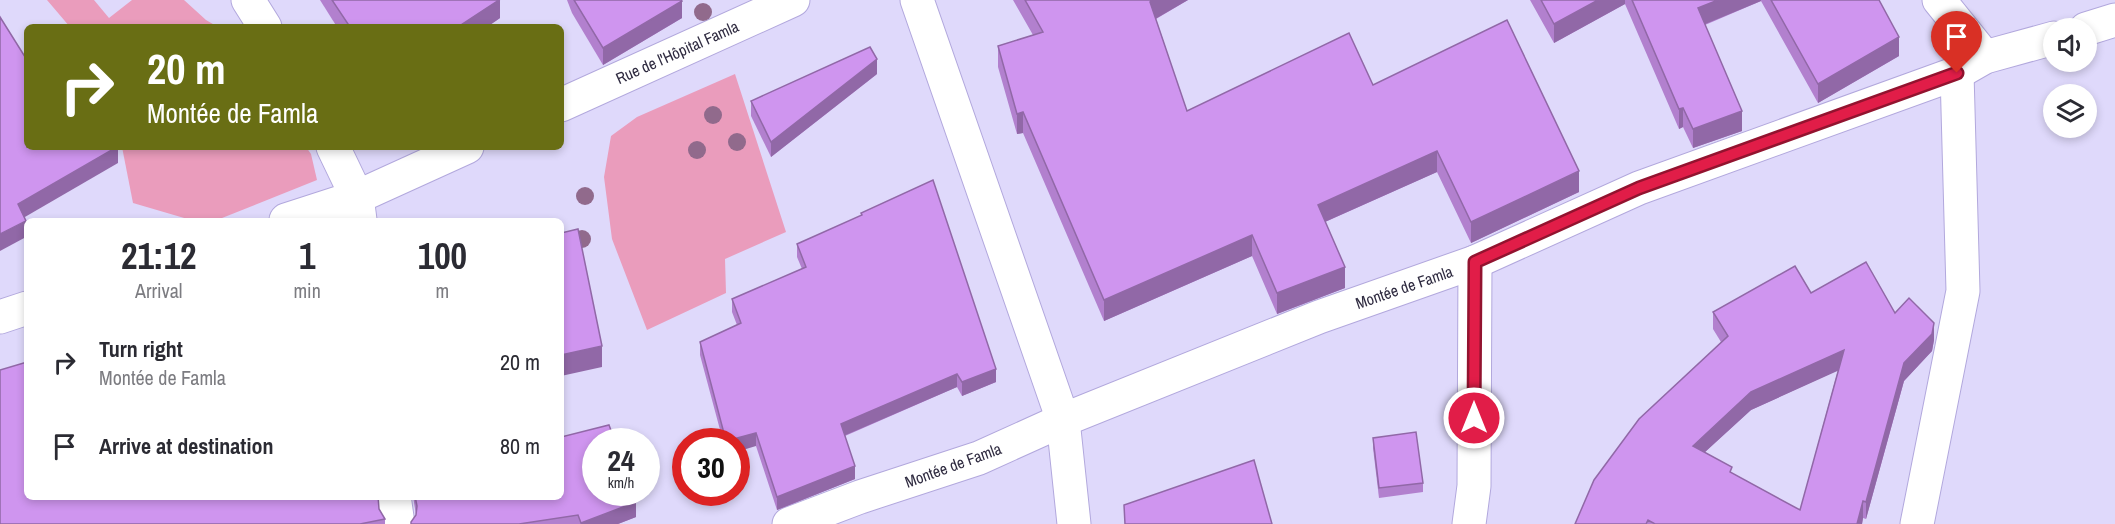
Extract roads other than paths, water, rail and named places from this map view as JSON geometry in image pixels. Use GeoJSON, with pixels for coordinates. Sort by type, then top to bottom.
{"type":"FeatureCollection","features":[{"type":"Feature","properties":{"kind":"street"},"geometry":{"type":"LineString","coordinates":[[248,0],[263,24]]}},
{"type":"Feature","properties":{"kind":"street","name":"Rue de l'Hôpital Famla"},"geometry":{"type":"LineString","coordinates":[[564,104],[793,0]]}},
{"type":"Feature","properties":{"kind":"street"},"geometry":{"type":"LineString","coordinates":[[917,0],[1063,420],[1074,524]]}},
{"type":"Feature","properties":{"kind":"street"},"geometry":{"type":"LineString","coordinates":[[1939,0],[1985,57]]}},
{"type":"Feature","properties":{"kind":"street"},"geometry":{"type":"LineString","coordinates":[[2097,25],[2115,20]]}},
{"type":"Feature","properties":{"kind":"street","name":"Montée de Famla"},"geometry":{"type":"LineString","coordinates":[[789,524],[860,497],[979,458],[1063,420],[1319,317],[1475,262],[1639,188],[1957,73],[1985,57],[2043,41]]}},
{"type":"Feature","properties":{"kind":"street"},"geometry":{"type":"LineString","coordinates":[[1917,524],[1963,291],[1957,73]]}},
{"type":"Feature","properties":{"kind":"street"},"geometry":{"type":"LineString","coordinates":[[334,150],[358,209]]}},
{"type":"Feature","properties":{"kind":"street"},"geometry":{"type":"LineString","coordinates":[[299,218],[358,209],[462,150]]}},
{"type":"Feature","properties":{"kind":"street"},"geometry":{"type":"LineString","coordinates":[[1469,524],[1473,486],[1475,262]]}},
{"type":"Feature","properties":{"kind":"street"},"geometry":{"type":"LineString","coordinates":[[0,317],[24,309]]}},
{"type":"Feature","properties":{"kind":"street"},"geometry":{"type":"LineString","coordinates":[[395,500],[398,524]]}}]}
